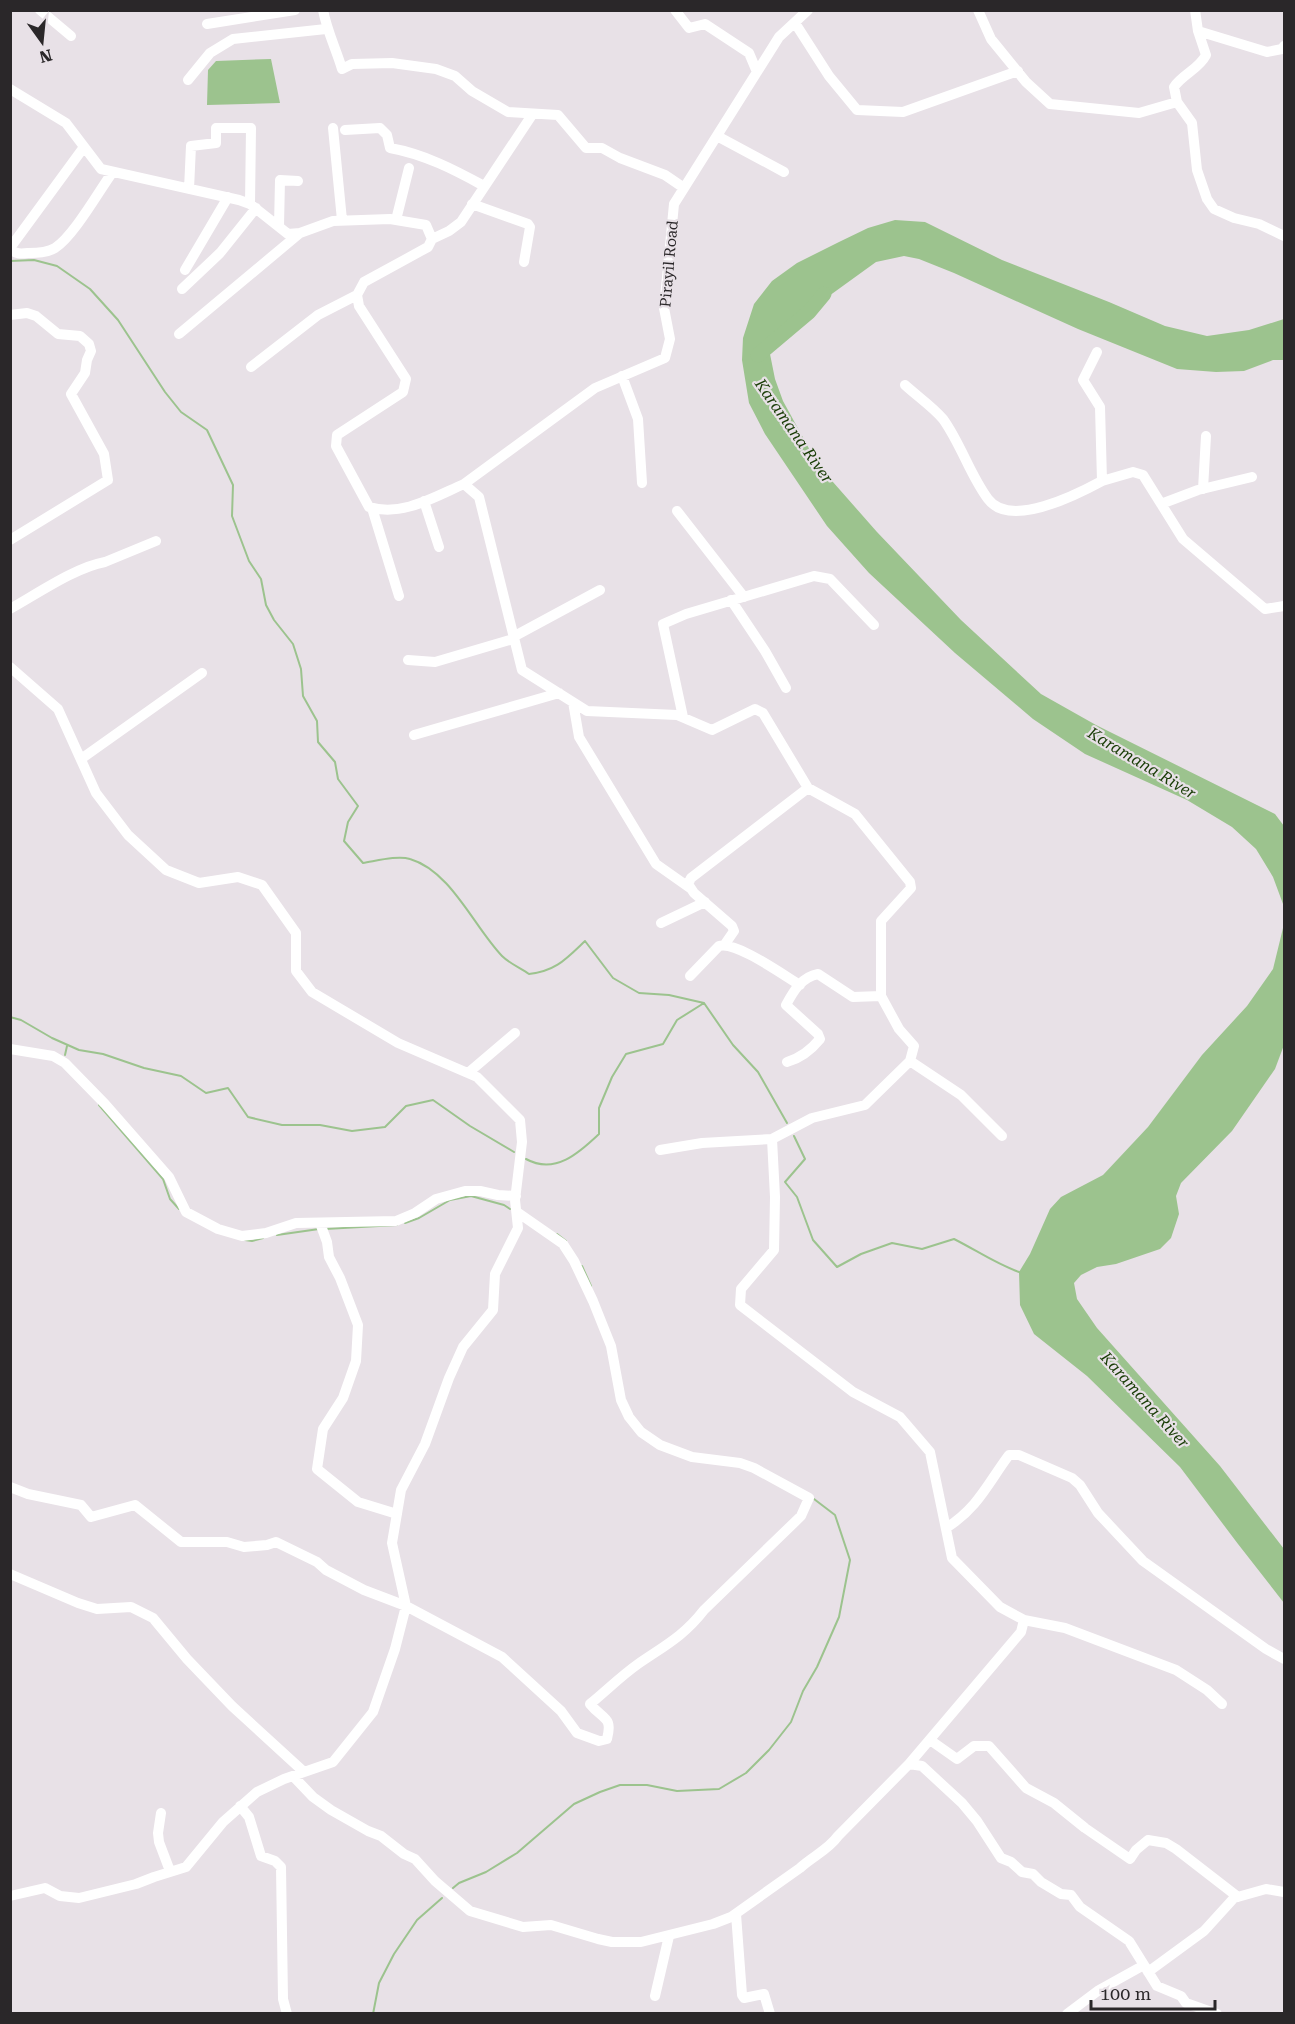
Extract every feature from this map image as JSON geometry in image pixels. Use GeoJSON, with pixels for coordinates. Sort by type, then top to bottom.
{"type":"FeatureCollection","features":[{"type":"Feature","properties":{"kind":"street"},"geometry":{"type":"LineString","coordinates":[[40,10],[71,36]]}},
{"type":"Feature","properties":{"kind":"street"},"geometry":{"type":"LineString","coordinates":[[207,24],[238,15],[295,10]]}},
{"type":"Feature","properties":{"kind":"street"},"geometry":{"type":"LineString","coordinates":[[323,10],[326,28],[342,69],[352,64],[392,63],[436,69],[455,76],[472,91],[508,112],[558,116],[586,148],[602,147],[620,158],[665,175],[684,188]]}},
{"type":"Feature","properties":{"kind":"street","name":"Pirayil Road"},"geometry":{"type":"LineString","coordinates":[[372,508],[381,511],[411,507],[464,483],[595,388],[665,358],[670,339],[664,308],[674,204],[778,37],[808,10]]}},
{"type":"Feature","properties":{"kind":"street"},"geometry":{"type":"LineString","coordinates":[[978,10],[991,39],[1026,82],[1050,104],[1139,113],[1177,102]]}},
{"type":"Feature","properties":{"kind":"street"},"geometry":{"type":"LineString","coordinates":[[1195,10],[1198,32],[1206,55],[1202,63],[1180,78],[1174,87],[1177,102],[1192,123],[1197,170],[1207,199],[1214,209],[1234,218],[1259,224],[1284,236]]}},
{"type":"Feature","properties":{"kind":"street"},"geometry":{"type":"LineString","coordinates":[[675,14],[689,28],[705,24],[749,53],[757,72]]}},
{"type":"Feature","properties":{"kind":"street"},"geometry":{"type":"LineString","coordinates":[[795,23],[829,76],[857,110],[903,112],[1018,71]]}},
{"type":"Feature","properties":{"kind":"street"},"geometry":{"type":"LineString","coordinates":[[188,80],[210,53],[233,39],[326,28]]}},
{"type":"Feature","properties":{"kind":"street"},"geometry":{"type":"LineString","coordinates":[[1198,32],[1267,52],[1281,49],[1284,46]]}},
{"type":"Feature","properties":{"kind":"street"},"geometry":{"type":"LineString","coordinates":[[10,89],[66,123],[101,169],[112,173],[228,197],[253,206],[288,234],[300,233],[333,220],[396,220],[426,225],[432,239]]}},
{"type":"Feature","properties":{"kind":"street"},"geometry":{"type":"LineString","coordinates":[[251,366],[318,315],[357,296],[364,282],[428,247],[432,239],[461,222],[532,115]]}},
{"type":"Feature","properties":{"kind":"street"},"geometry":{"type":"LineString","coordinates":[[182,289],[220,253],[253,206],[251,128],[216,128],[216,143],[191,146],[189,189]]}},
{"type":"Feature","properties":{"kind":"street"},"geometry":{"type":"LineString","coordinates":[[345,130],[380,128],[387,135],[390,148],[407,151],[446,166],[484,186]]}},
{"type":"Feature","properties":{"kind":"street"},"geometry":{"type":"LineString","coordinates":[[333,129],[342,220]]}},
{"type":"Feature","properties":{"kind":"street"},"geometry":{"type":"LineString","coordinates":[[717,136],[784,172]]}},
{"type":"Feature","properties":{"kind":"street"},"geometry":{"type":"LineString","coordinates":[[84,147],[10,249],[14,253],[39,253],[54,249],[82,217],[112,173]]}},
{"type":"Feature","properties":{"kind":"street"},"geometry":{"type":"LineString","coordinates":[[396,220],[409,168]]}},
{"type":"Feature","properties":{"kind":"street"},"geometry":{"type":"LineString","coordinates":[[279,226],[280,180],[298,181]]}},
{"type":"Feature","properties":{"kind":"street"},"geometry":{"type":"LineString","coordinates":[[185,270],[228,197]]}},
{"type":"Feature","properties":{"kind":"street"},"geometry":{"type":"LineString","coordinates":[[472,204],[528,224],[530,228],[524,262]]}},
{"type":"Feature","properties":{"kind":"street"},"geometry":{"type":"LineString","coordinates":[[179,334],[300,233]]}},
{"type":"Feature","properties":{"kind":"street"},"geometry":{"type":"LineString","coordinates":[[357,296],[359,306],[406,379],[403,392],[337,435],[336,446],[369,507],[372,508],[399,596]]}},
{"type":"Feature","properties":{"kind":"street"},"geometry":{"type":"LineString","coordinates":[[10,315],[27,313],[36,316],[58,334],[80,336],[89,344],[91,351],[85,373],[71,394],[104,454],[108,480],[10,540]]}},
{"type":"Feature","properties":{"kind":"street"},"geometry":{"type":"LineString","coordinates":[[1097,352],[1083,380],[1100,407],[1102,480]]}},
{"type":"Feature","properties":{"kind":"street"},"geometry":{"type":"LineString","coordinates":[[622,376],[638,419],[642,483]]}},
{"type":"Feature","properties":{"kind":"street"},"geometry":{"type":"LineString","coordinates":[[905,386],[942,418],[989,502],[1006,512],[1030,509],[1070,498],[1102,480],[1133,472],[1143,475],[1183,539],[1265,609],[1284,606]]}},
{"type":"Feature","properties":{"kind":"street"},"geometry":{"type":"LineString","coordinates":[[1203,489],[1206,436]]}},
{"type":"Feature","properties":{"kind":"street"},"geometry":{"type":"LineString","coordinates":[[1161,504],[1203,489],[1252,477]]}},
{"type":"Feature","properties":{"kind":"street"},"geometry":{"type":"LineString","coordinates":[[464,483],[479,497],[522,670],[587,711],[677,715],[712,730],[755,709],[763,713],[808,788],[855,814],[910,882],[911,888],[881,921],[881,996],[899,1029],[914,1046],[910,1061],[865,1105],[812,1119],[772,1139],[702,1143],[660,1150]]}},
{"type":"Feature","properties":{"kind":"street"},"geometry":{"type":"LineString","coordinates":[[424,501],[439,547]]}},
{"type":"Feature","properties":{"kind":"street"},"geometry":{"type":"LineString","coordinates":[[676,511],[744,597]]}},
{"type":"Feature","properties":{"kind":"street"},"geometry":{"type":"LineString","coordinates":[[10,609],[97,564],[156,541]]}},
{"type":"Feature","properties":{"kind":"street"},"geometry":{"type":"LineString","coordinates":[[683,717],[663,624],[686,614],[814,576],[830,579],[874,625]]}},
{"type":"Feature","properties":{"kind":"street"},"geometry":{"type":"LineString","coordinates":[[408,660],[435,662],[513,638],[600,590]]}},
{"type":"Feature","properties":{"kind":"street"},"geometry":{"type":"LineString","coordinates":[[731,600],[765,651],[786,688]]}},
{"type":"Feature","properties":{"kind":"street"},"geometry":{"type":"LineString","coordinates":[[10,667],[58,709],[96,794],[128,835],[166,870],[199,883],[238,877],[262,885],[296,933],[296,971],[312,992],[398,1042],[477,1077],[520,1120],[522,1142],[516,1196],[518,1228],[495,1274],[493,1310],[463,1347],[448,1378],[425,1444],[401,1490],[392,1543],[406,1606],[373,1712],[333,1762],[292,1776],[257,1792],[210,1836],[186,1867],[136,1884],[79,1898],[60,1896],[45,1888],[10,1896]]}},
{"type":"Feature","properties":{"kind":"street"},"geometry":{"type":"LineString","coordinates":[[81,759],[202,673]]}},
{"type":"Feature","properties":{"kind":"street"},"geometry":{"type":"LineString","coordinates":[[414,735],[559,693]]}},
{"type":"Feature","properties":{"kind":"street"},"geometry":{"type":"LineString","coordinates":[[573,702],[579,737],[656,864],[690,888],[732,926],[734,931],[725,944],[719,946],[690,976]]}},
{"type":"Feature","properties":{"kind":"street"},"geometry":{"type":"LineString","coordinates":[[690,888],[688,885],[692,878],[808,788]]}},
{"type":"Feature","properties":{"kind":"street"},"geometry":{"type":"LineString","coordinates":[[661,923],[705,902]]}},
{"type":"Feature","properties":{"kind":"street"},"geometry":{"type":"LineString","coordinates":[[725,944],[800,985]]}},
{"type":"Feature","properties":{"kind":"street"},"geometry":{"type":"LineString","coordinates":[[787,1062],[797,1059],[812,1049],[820,1039],[818,1034],[786,1005],[793,991],[808,976],[818,974],[854,997],[881,996]]}},
{"type":"Feature","properties":{"kind":"street"},"geometry":{"type":"LineString","coordinates":[[468,1073],[515,1033]]}},
{"type":"Feature","properties":{"kind":"street"},"geometry":{"type":"LineString","coordinates":[[10,1049],[53,1056],[65,1063],[105,1104],[168,1177],[186,1212],[218,1229],[242,1236],[266,1233],[296,1223],[321,1227],[396,1221],[415,1213],[436,1199],[465,1191],[516,1196]]}},
{"type":"Feature","properties":{"kind":"street"},"geometry":{"type":"LineString","coordinates":[[910,1061],[962,1095],[1002,1136]]}},
{"type":"Feature","properties":{"kind":"street"},"geometry":{"type":"LineString","coordinates":[[772,1139],[775,1197],[774,1250],[741,1289],[740,1305],[853,1392],[900,1418],[930,1452],[952,1558],[999,1607],[1024,1620],[1065,1628],[1176,1670],[1207,1690],[1222,1704]]}},
{"type":"Feature","properties":{"kind":"street"},"geometry":{"type":"LineString","coordinates":[[10,1487],[28,1494],[81,1505],[91,1517],[135,1505],[181,1542],[227,1542],[244,1547],[276,1542],[317,1562],[326,1570],[364,1590],[406,1606],[502,1657],[561,1711],[577,1733],[599,1741],[607,1739],[610,1725],[608,1720],[590,1704],[637,1665],[670,1644],[692,1626],[704,1610],[801,1516],[809,1498],[754,1468],[740,1463],[692,1457],[660,1445],[641,1432],[629,1417],[621,1400],[611,1346],[593,1300],[574,1261],[563,1244],[517,1212]]}},
{"type":"Feature","properties":{"kind":"street"},"geometry":{"type":"LineString","coordinates":[[321,1227],[329,1257],[340,1278],[358,1325],[356,1361],[344,1398],[323,1429],[317,1469],[358,1502],[397,1514]]}},
{"type":"Feature","properties":{"kind":"street"},"geometry":{"type":"LineString","coordinates":[[946,1528],[960,1520],[974,1506],[1009,1455],[1019,1455],[1072,1478],[1080,1485],[1098,1513],[1143,1561],[1284,1659]]}},
{"type":"Feature","properties":{"kind":"street"},"geometry":{"type":"LineString","coordinates":[[10,1574],[87,1606],[97,1609],[131,1607],[153,1618],[187,1659],[232,1706],[304,1772]]}},
{"type":"Feature","properties":{"kind":"street"},"geometry":{"type":"LineString","coordinates":[[292,1776],[313,1797],[331,1810],[381,1836],[404,1854],[415,1859],[435,1881],[470,1911],[523,1927],[551,1925],[612,1942],[640,1942],[669,1936],[713,1924],[736,1914],[800,1868],[810,1858],[830,1847],[930,1740],[1021,1632],[1024,1620]]}},
{"type":"Feature","properties":{"kind":"street"},"geometry":{"type":"LineString","coordinates":[[930,1740],[957,1759],[974,1746],[989,1746],[1026,1788],[1054,1803],[1084,1828],[1130,1859],[1136,1850],[1148,1840],[1166,1843],[1238,1897]]}},
{"type":"Feature","properties":{"kind":"street"},"geometry":{"type":"LineString","coordinates":[[909,1764],[922,1766],[962,1803],[977,1821],[1001,1858],[1011,1862],[1022,1872],[1034,1874],[1041,1882],[1061,1894],[1071,1895],[1080,1907],[1129,1941],[1156,1986],[1181,1996],[1186,2003],[1217,2013]]}},
{"type":"Feature","properties":{"kind":"street"},"geometry":{"type":"LineString","coordinates":[[240,1806],[249,1817],[261,1856],[275,1861],[281,1867],[283,2003],[287,2013]]}},
{"type":"Feature","properties":{"kind":"street"},"geometry":{"type":"LineString","coordinates":[[162,1813],[158,1833],[159,1842],[170,1871]]}},
{"type":"Feature","properties":{"kind":"street"},"geometry":{"type":"LineString","coordinates":[[1067,2013],[1099,1990],[1146,1969],[1204,1931],[1234,1898],[1266,1889],[1284,1892]]}},
{"type":"Feature","properties":{"kind":"street"},"geometry":{"type":"LineString","coordinates":[[736,1914],[742,1995],[744,1998],[764,1994],[770,2013]]}},
{"type":"Feature","properties":{"kind":"street"},"geometry":{"type":"LineString","coordinates":[[656,1996],[669,1936]]}},
{"type":"Feature","properties":{"kind":"water"},"geometry":{"type":"Polygon","coordinates":[[[271,59],[280,103],[207,105],[208,70],[216,61],[271,59]]]}},
{"type":"Feature","properties":{"kind":"water"},"geometry":{"type":"Polygon","coordinates":[[[895,220],[925,222],[1002,260],[1165,326],[1207,336],[1249,330],[1284,319],[1284,360],[1273,360],[1244,371],[1216,372],[1177,369],[1078,329],[954,273],[919,259],[904,256],[876,262],[775,335],[770,354],[775,379],[783,401],[818,465],[877,532],[961,620],[1041,694],[1096,725],[1275,814],[1284,826],[1284,1045],[1275,1069],[1232,1131],[1181,1183],[1176,1196],[1179,1214],[1171,1238],[1160,1249],[1116,1264],[1097,1267],[1081,1275],[1074,1283],[1077,1299],[1097,1328],[1220,1466],[1284,1549],[1284,1603],[1180,1467],[1087,1376],[1034,1334],[1020,1305],[1019,1272],[1030,1254],[1050,1209],[1061,1197],[1103,1175],[1148,1127],[1202,1055],[1247,1006],[1273,969],[1283,928],[1283,904],[1273,877],[1256,849],[1232,827],[1187,800],[1085,754],[1033,719],[955,653],[869,573],[827,526],[765,434],[749,403],[742,360],[743,338],[754,304],[772,281],[797,263],[839,242],[868,228],[895,220]]]}},
{"type":"Feature","properties":{"kind":"waterway"},"geometry":{"type":"LineString","coordinates":[[10,261],[34,260],[57,266],[90,289],[118,320],[165,392],[181,412],[207,430],[233,485],[232,516],[249,561],[261,579],[266,605],[274,620],[293,644],[301,669],[303,696],[317,721],[318,742],[335,762],[338,779],[358,806],[348,822],[344,841],[363,863],[399,858],[410,859],[425,865],[450,887],[502,956],[529,974],[554,967],[585,941],[613,978],[639,993],[669,995],[704,1003]]}},
{"type":"Feature","properties":{"kind":"waterway","name":"Karamana River"},"geometry":{"type":"LineString","coordinates":[[758,355],[809,312],[824,294]]}},
{"type":"Feature","properties":{"kind":"waterway"},"geometry":{"type":"LineString","coordinates":[[526,1159],[547,1165],[566,1160],[599,1134],[599,1108],[612,1077],[626,1054],[663,1044],[677,1020],[704,1003],[733,1045],[758,1072],[787,1123]]}},
{"type":"Feature","properties":{"kind":"waterway"},"geometry":{"type":"LineString","coordinates":[[10,1017],[21,1020],[79,1050],[103,1054],[144,1068],[181,1076],[206,1093],[228,1088],[248,1117],[282,1125],[320,1125],[352,1131],[385,1127],[406,1106],[433,1100],[470,1126],[514,1152]]}},
{"type":"Feature","properties":{"kind":"waterway"},"geometry":{"type":"LineString","coordinates":[[65,1055],[67,1046]]}},
{"type":"Feature","properties":{"kind":"waterway"},"geometry":{"type":"LineString","coordinates":[[99,1105],[163,1179],[170,1199],[179,1209]]}},
{"type":"Feature","properties":{"kind":"waterway"},"geometry":{"type":"LineString","coordinates":[[794,1136],[805,1159],[785,1182],[797,1197],[813,1240],[837,1267],[861,1254],[892,1243],[922,1249],[954,1239],[1019,1272]]}},
{"type":"Feature","properties":{"kind":"waterway"},"geometry":{"type":"LineString","coordinates":[[405,1223],[419,1218],[450,1200],[471,1196],[504,1205],[510,1209]]}},
{"type":"Feature","properties":{"kind":"waterway"},"geometry":{"type":"LineString","coordinates":[[325,1229],[397,1225]]}},
{"type":"Feature","properties":{"kind":"waterway"},"geometry":{"type":"LineString","coordinates":[[277,1235],[319,1229]]}},
{"type":"Feature","properties":{"kind":"waterway"},"geometry":{"type":"LineString","coordinates":[[557,1234],[566,1241]]}},
{"type":"Feature","properties":{"kind":"waterway"},"geometry":{"type":"LineString","coordinates":[[245,1240],[263,1238]]}},
{"type":"Feature","properties":{"kind":"waterway"},"geometry":{"type":"LineString","coordinates":[[582,1266],[591,1286]]}},
{"type":"Feature","properties":{"kind":"waterway"},"geometry":{"type":"LineString","coordinates":[[453,1888],[517,1853],[574,1804],[600,1792],[620,1785],[647,1785],[677,1791],[719,1789],[746,1773],[769,1750],[791,1722],[803,1691],[817,1667],[839,1617],[850,1560],[835,1515],[814,1499]]}},
{"type":"Feature","properties":{"kind":"waterway"},"geometry":{"type":"LineString","coordinates":[[373,2014],[379,1983],[394,1954],[417,1920],[442,1898]]}}]}
